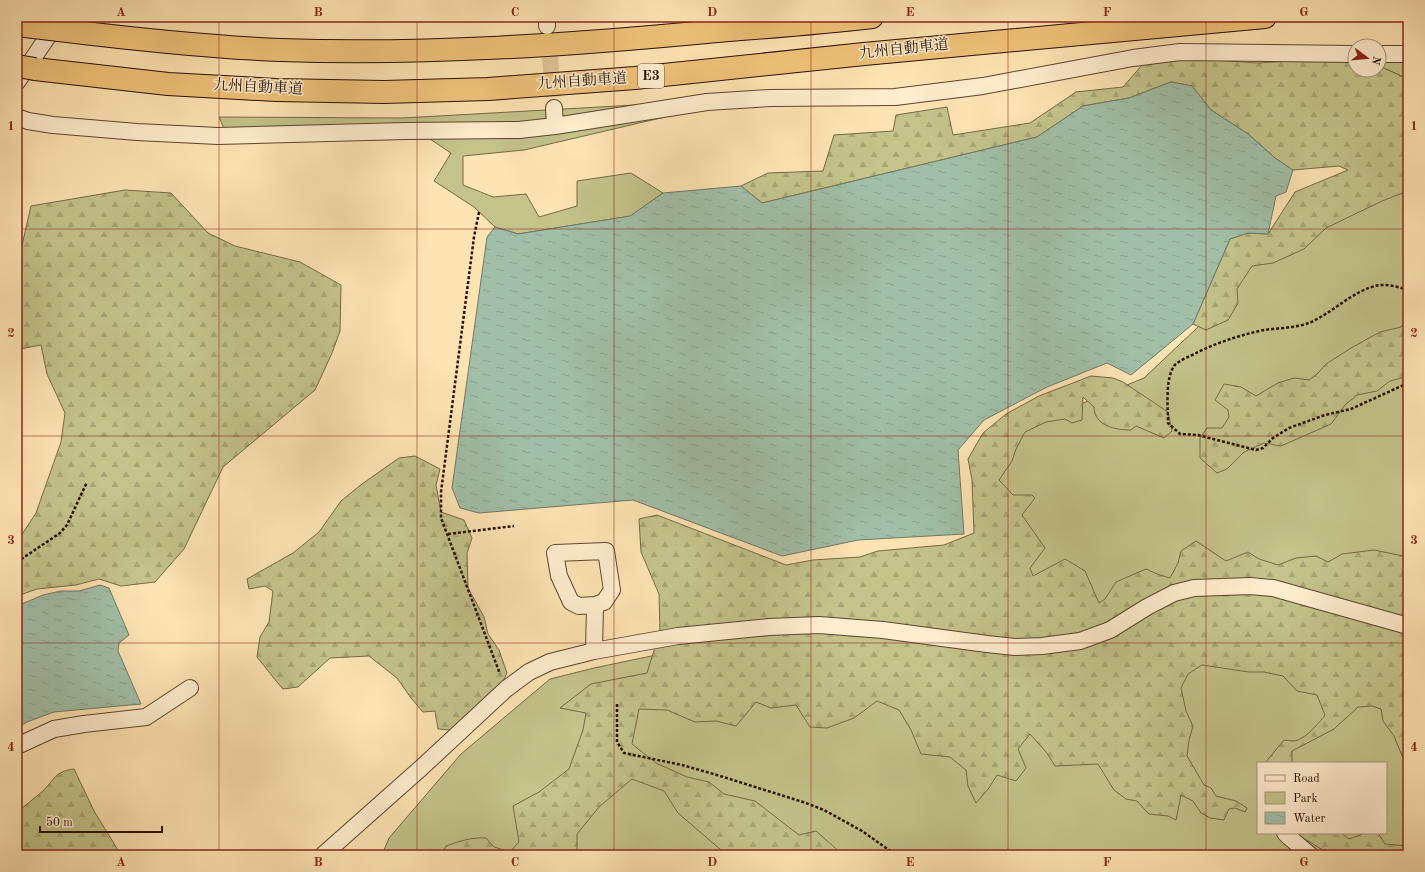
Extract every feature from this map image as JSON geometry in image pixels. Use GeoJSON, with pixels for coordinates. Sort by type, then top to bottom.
{"type":"FeatureCollection","features":[{"type":"Feature","properties":{"kind":"highway"},"geometry":{"type":"LineString","coordinates":[[17,25],[60,24],[172,43],[278,50],[382,52],[486,49],[633,39],[872,17]]}},
{"type":"Feature","properties":{"kind":"highway","name":"九州自動車道"},"geometry":{"type":"LineString","coordinates":[[26,67],[168,84],[276,90],[384,92],[488,89],[635,78],[919,48],[1265,17]]}},
{"type":"Feature","properties":{"kind":"street"},"geometry":{"type":"LineString","coordinates":[[17,82],[60,24]]}},
{"type":"Feature","properties":{"kind":"street"},"geometry":{"type":"LineString","coordinates":[[17,117],[28,121],[137,132],[218,136],[405,131],[519,130],[555,126],[707,102],[770,98],[895,97],[983,86],[1133,58],[1180,52],[1347,54]]}},
{"type":"Feature","properties":{"kind":"street"},"geometry":{"type":"LineString","coordinates":[[1387,54],[1408,54]]}},
{"type":"Feature","properties":{"kind":"street"},"geometry":{"type":"LineString","coordinates":[[554,108],[555,126]]}},
{"type":"Feature","properties":{"kind":"street"},"geometry":{"type":"LineString","coordinates":[[323,855],[421,768],[506,688],[529,672],[550,662],[594,651],[678,636],[769,628],[819,626],[882,630],[1015,647],[1042,646],[1080,642],[1110,630],[1147,607],[1174,593],[1194,588],[1250,586],[1273,588],[1408,626]]}},
{"type":"Feature","properties":{"kind":"street"},"geometry":{"type":"LineString","coordinates":[[594,651],[595,605]]}},
{"type":"Feature","properties":{"kind":"street"},"geometry":{"type":"LineString","coordinates":[[17,746],[54,729],[146,717],[190,688]]}},
{"type":"Feature","properties":{"kind":"street"},"geometry":{"type":"LineString","coordinates":[[1286,834],[1310,855]]}},
{"type":"Feature","properties":{"kind":"path"},"geometry":{"type":"LineString","coordinates":[[479,212],[474,237],[441,492],[441,518],[506,688]]}},
{"type":"Feature","properties":{"kind":"path"},"geometry":{"type":"LineString","coordinates":[[1408,290],[1392,286],[1377,285],[1360,291],[1306,324],[1237,336],[1192,355],[1175,365],[1169,375],[1168,423],[1180,434],[1198,435],[1256,450],[1263,448],[1273,438],[1289,428],[1325,415],[1351,409],[1408,383]]}},
{"type":"Feature","properties":{"kind":"path"},"geometry":{"type":"LineString","coordinates":[[17,562],[60,533],[67,525],[87,482]]}},
{"type":"Feature","properties":{"kind":"path"},"geometry":{"type":"LineString","coordinates":[[448,534],[514,526]]}},
{"type":"Feature","properties":{"kind":"path"},"geometry":{"type":"LineString","coordinates":[[617,704],[617,742],[624,753],[717,775],[803,802],[824,810],[862,830],[896,855]]}},
{"type":"Feature","properties":{"kind":"green space"},"geometry":{"type":"Polygon","coordinates":[[[1347,57],[1347,78],[1387,78],[1387,70],[1408,79],[1408,191],[1382,201],[1326,228],[1304,249],[1273,263],[1252,266],[1237,289],[1238,303],[1228,320],[1206,330],[1193,324],[1230,239],[1248,233],[1268,234],[1295,192],[1348,170],[1339,166],[1293,170],[1275,158],[1248,134],[1211,110],[1192,86],[1171,82],[1129,98],[1083,106],[1037,137],[762,203],[741,186],[768,173],[823,171],[834,135],[893,131],[896,115],[947,107],[953,135],[1030,123],[1076,92],[1123,87],[1142,65],[1180,58],[1258,63],[1347,57]]]}},
{"type":"Feature","properties":{"kind":"green space"},"geometry":{"type":"Polygon","coordinates":[[[1387,58],[1408,59],[1408,79],[1387,70],[1387,58]]]}},
{"type":"Feature","properties":{"kind":"green space"},"geometry":{"type":"Polygon","coordinates":[[[635,105],[665,117],[524,150],[463,156],[463,185],[493,197],[526,194],[539,217],[577,206],[577,181],[631,173],[663,193],[631,216],[518,234],[495,227],[474,207],[434,181],[451,153],[430,139],[230,142],[219,117],[403,118],[635,105]]]}},
{"type":"Feature","properties":{"kind":"green space"},"geometry":{"type":"Polygon","coordinates":[[[1408,186],[1408,855],[382,855],[389,838],[461,754],[550,679],[675,651],[978,570],[991,477],[1022,428],[1144,378],[1198,327],[1229,253],[1408,186]]]}},
{"type":"Feature","properties":{"kind":"green space"},"geometry":{"type":"Polygon","coordinates":[[[125,190],[171,193],[208,233],[235,246],[300,262],[341,285],[340,331],[332,353],[315,390],[223,467],[184,549],[155,582],[121,586],[99,579],[76,585],[37,589],[17,596],[17,542],[36,513],[61,442],[65,413],[47,374],[41,345],[20,349],[17,347],[17,267],[31,206],[125,190]]]}},
{"type":"Feature","properties":{"kind":"green space"},"geometry":{"type":"Polygon","coordinates":[[[1408,318],[1408,376],[1390,381],[1377,391],[1357,395],[1345,405],[1331,424],[1281,446],[1264,443],[1244,452],[1227,469],[1217,473],[1200,458],[1200,438],[1207,428],[1222,428],[1229,417],[1228,410],[1215,400],[1224,384],[1241,387],[1256,396],[1278,383],[1294,378],[1309,380],[1326,364],[1351,348],[1380,332],[1401,327],[1408,318]]]}},
{"type":"Feature","properties":{"kind":"green space"},"geometry":{"type":"Polygon","coordinates":[[[1091,376],[1113,378],[1123,382],[1168,412],[1172,431],[1164,438],[1136,426],[1131,430],[1107,426],[1098,419],[1094,407],[1083,397],[1082,420],[1072,423],[1065,419],[1046,422],[1025,432],[1016,449],[1012,461],[999,480],[1013,495],[1032,495],[1035,498],[1022,515],[1045,548],[1030,568],[1033,576],[1065,559],[1085,571],[1099,603],[1105,599],[1116,582],[1146,569],[1170,578],[1178,563],[1181,551],[1196,541],[1226,561],[1248,552],[1259,559],[1278,565],[1296,558],[1316,556],[1328,562],[1342,554],[1374,550],[1408,557],[1408,762],[1405,763],[1394,736],[1383,721],[1381,709],[1372,706],[1358,707],[1334,729],[1292,751],[1292,762],[1266,762],[1284,740],[1293,741],[1302,738],[1311,731],[1325,715],[1317,695],[1297,691],[1283,676],[1264,672],[1249,672],[1202,665],[1188,674],[1181,688],[1186,711],[1193,726],[1187,756],[1204,785],[1211,788],[1216,796],[1236,801],[1247,808],[1245,812],[1235,808],[1229,809],[1224,820],[1210,818],[1201,813],[1193,801],[1181,795],[1176,820],[1168,816],[1149,814],[1137,801],[1126,799],[1114,790],[1098,764],[1055,766],[1047,753],[1030,734],[1018,749],[1026,768],[1016,781],[997,775],[989,788],[976,803],[968,786],[966,770],[950,757],[921,754],[911,730],[899,710],[877,701],[854,718],[827,728],[810,727],[796,705],[771,708],[756,702],[736,726],[716,721],[695,722],[667,710],[639,709],[632,744],[656,763],[687,777],[709,782],[724,794],[755,801],[799,835],[816,831],[843,855],[728,855],[678,813],[664,791],[632,779],[599,807],[577,834],[577,855],[441,855],[446,846],[456,842],[476,838],[486,838],[494,847],[510,852],[519,842],[513,806],[539,792],[569,769],[583,730],[586,713],[560,708],[591,684],[647,673],[660,631],[659,594],[641,552],[639,519],[657,515],[786,565],[813,560],[860,557],[878,551],[944,545],[974,533],[972,480],[968,459],[983,433],[1006,414],[1039,396],[1091,376]]]}},
{"type":"Feature","properties":{"kind":"green space"},"geometry":{"type":"Polygon","coordinates":[[[415,456],[440,469],[436,485],[441,512],[464,520],[472,538],[467,553],[468,588],[484,617],[488,634],[499,650],[507,673],[502,683],[451,730],[438,729],[435,711],[423,712],[397,678],[369,656],[330,658],[298,687],[283,689],[257,657],[260,637],[269,622],[273,591],[265,586],[249,589],[247,579],[293,553],[319,532],[341,501],[362,484],[399,458],[415,456]]]}},
{"type":"Feature","properties":{"kind":"green space"},"geometry":{"type":"Polygon","coordinates":[[[74,769],[94,811],[121,855],[17,855],[17,812],[42,792],[55,777],[63,772],[74,769]]]}},
{"type":"Feature","properties":{"kind":"green space"},"geometry":{"type":"Polygon","coordinates":[[[1297,834],[1342,834],[1349,839],[1362,834],[1379,834],[1385,844],[1408,846],[1408,855],[1331,855],[1297,834]]]}},
{"type":"Feature","properties":{"kind":"water"},"geometry":{"type":"Polygon","coordinates":[[[1171,82],[1192,86],[1211,110],[1248,134],[1275,158],[1293,170],[1286,192],[1276,196],[1268,234],[1248,233],[1230,239],[1193,324],[1131,375],[1107,363],[1047,387],[984,420],[958,450],[964,534],[858,540],[782,556],[633,500],[479,513],[460,508],[452,488],[487,237],[495,227],[518,234],[630,216],[663,193],[741,186],[762,203],[1037,137],[1083,106],[1129,98],[1171,82]]]}},
{"type":"Feature","properties":{"kind":"water"},"geometry":{"type":"Polygon","coordinates":[[[100,585],[109,588],[129,635],[119,643],[118,651],[141,704],[54,712],[27,722],[17,728],[17,606],[43,595],[61,591],[79,591],[100,585]]]}},
{"type":"Feature","properties":{"kind":"tunnel"},"geometry":{"type":"LineString","coordinates":[[548,33],[554,108]]}}]}
